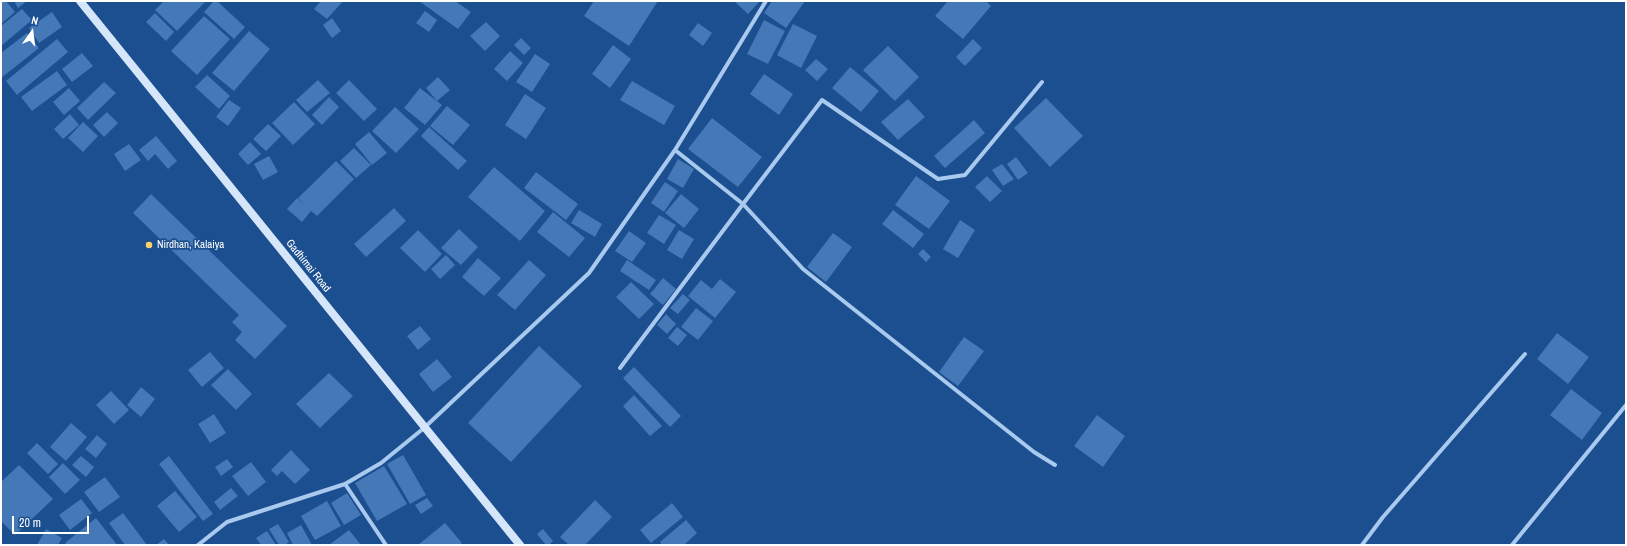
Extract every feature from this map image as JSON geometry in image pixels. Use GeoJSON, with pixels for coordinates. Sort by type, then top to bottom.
{"type":"FeatureCollection","features":[{"type":"Feature","properties":{"kind":"street","name":"Gadhimai Road"},"geometry":{"type":"LineString","coordinates":[[80,1],[520,545]]}},
{"type":"Feature","properties":{"kind":"street"},"geometry":{"type":"LineString","coordinates":[[198,545],[227,522],[345,484],[381,463],[424,428],[589,273],[675,150],[766,1]]}},
{"type":"Feature","properties":{"kind":"street"},"geometry":{"type":"LineString","coordinates":[[620,368],[822,100],[938,178],[965,175],[1042,82]]}},
{"type":"Feature","properties":{"kind":"street"},"geometry":{"type":"LineString","coordinates":[[675,150],[744,204],[803,269],[1027,447],[1055,465]]}},
{"type":"Feature","properties":{"kind":"street"},"geometry":{"type":"LineString","coordinates":[[1362,545],[1383,517],[1525,354]]}},
{"type":"Feature","properties":{"kind":"street"},"geometry":{"type":"LineString","coordinates":[[1512,545],[1626,405]]}},
{"type":"Feature","properties":{"kind":"street"},"geometry":{"type":"LineString","coordinates":[[345,484],[386,545]]}},
{"type":"Feature","properties":{"kind":"building"},"geometry":{"type":"Polygon","coordinates":[[[1,1],[6,1],[15,12],[1,24],[1,1]]]}},
{"type":"Feature","properties":{"kind":"building"},"geometry":{"type":"Polygon","coordinates":[[[14,1],[27,1],[18,8],[14,1]]]}},
{"type":"Feature","properties":{"kind":"building"},"geometry":{"type":"Polygon","coordinates":[[[164,1],[206,1],[177,31],[155,10],[164,1]]]}},
{"type":"Feature","properties":{"kind":"building"},"geometry":{"type":"Polygon","coordinates":[[[214,1],[217,1],[245,27],[234,39],[204,12],[214,1]]]}},
{"type":"Feature","properties":{"kind":"building"},"geometry":{"type":"Polygon","coordinates":[[[321,1],[343,1],[327,19],[314,9],[321,1]]]}},
{"type":"Feature","properties":{"kind":"building"},"geometry":{"type":"Polygon","coordinates":[[[419,1],[455,1],[471,12],[458,29],[419,1]]]}},
{"type":"Feature","properties":{"kind":"building"},"geometry":{"type":"Polygon","coordinates":[[[594,1],[658,1],[629,46],[584,16],[594,1]]]}},
{"type":"Feature","properties":{"kind":"building"},"geometry":{"type":"Polygon","coordinates":[[[734,1],[760,1],[748,14],[734,1]]]}},
{"type":"Feature","properties":{"kind":"building"},"geometry":{"type":"Polygon","coordinates":[[[772,1],[805,1],[786,28],[764,13],[772,1]]]}},
{"type":"Feature","properties":{"kind":"building"},"geometry":{"type":"Polygon","coordinates":[[[948,1],[986,1],[991,6],[963,39],[935,16],[948,1]]]}},
{"type":"Feature","properties":{"kind":"building"},"geometry":{"type":"Polygon","coordinates":[[[22,9],[32,20],[1,46],[1,26],[22,9]]]}},
{"type":"Feature","properties":{"kind":"building"},"geometry":{"type":"Polygon","coordinates":[[[425,11],[437,20],[429,32],[416,23],[425,11]]]}},
{"type":"Feature","properties":{"kind":"building"},"geometry":{"type":"Polygon","coordinates":[[[52,12],[62,27],[39,43],[29,28],[52,12]]]}},
{"type":"Feature","properties":{"kind":"building"},"geometry":{"type":"Polygon","coordinates":[[[155,13],[174,32],[166,41],[146,22],[155,13]]]}},
{"type":"Feature","properties":{"kind":"building"},"geometry":{"type":"Polygon","coordinates":[[[204,16],[230,39],[197,75],[171,51],[204,16]]]}},
{"type":"Feature","properties":{"kind":"building"},"geometry":{"type":"Polygon","coordinates":[[[332,18],[341,31],[332,38],[323,25],[332,18]]]}},
{"type":"Feature","properties":{"kind":"building"},"geometry":{"type":"Polygon","coordinates":[[[764,20],[785,31],[768,64],[747,54],[764,20]]]}},
{"type":"Feature","properties":{"kind":"building"},"geometry":{"type":"Polygon","coordinates":[[[486,22],[500,36],[485,51],[470,36],[486,22]]]}},
{"type":"Feature","properties":{"kind":"building"},"geometry":{"type":"Polygon","coordinates":[[[698,23],[712,33],[703,46],[689,35],[698,23]]]}},
{"type":"Feature","properties":{"kind":"building"},"geometry":{"type":"Polygon","coordinates":[[[793,24],[817,36],[801,68],[777,55],[793,24]]]}},
{"type":"Feature","properties":{"kind":"building"},"geometry":{"type":"Polygon","coordinates":[[[249,31],[270,49],[234,91],[212,73],[249,31]]]}},
{"type":"Feature","properties":{"kind":"building"},"geometry":{"type":"Polygon","coordinates":[[[27,33],[39,48],[1,78],[1,53],[27,33]]]}},
{"type":"Feature","properties":{"kind":"building"},"geometry":{"type":"Polygon","coordinates":[[[521,38],[531,48],[524,55],[514,45],[521,38]]]}},
{"type":"Feature","properties":{"kind":"building"},"geometry":{"type":"Polygon","coordinates":[[[57,39],[68,52],[17,95],[6,81],[57,39]]]}},
{"type":"Feature","properties":{"kind":"building"},"geometry":{"type":"Polygon","coordinates":[[[973,39],[982,48],[965,66],[956,57],[973,39]]]}},
{"type":"Feature","properties":{"kind":"building"},"geometry":{"type":"Polygon","coordinates":[[[613,45],[631,59],[610,88],[592,74],[613,45]]]}},
{"type":"Feature","properties":{"kind":"building"},"geometry":{"type":"Polygon","coordinates":[[[888,46],[919,77],[895,101],[863,70],[888,46]]]}},
{"type":"Feature","properties":{"kind":"building"},"geometry":{"type":"Polygon","coordinates":[[[510,51],[523,63],[507,81],[494,69],[510,51]]]}},
{"type":"Feature","properties":{"kind":"building"},"geometry":{"type":"Polygon","coordinates":[[[82,53],[93,66],[72,82],[62,69],[82,53]]]}},
{"type":"Feature","properties":{"kind":"building"},"geometry":{"type":"Polygon","coordinates":[[[535,54],[550,64],[532,92],[516,82],[535,54]]]}},
{"type":"Feature","properties":{"kind":"building"},"geometry":{"type":"Polygon","coordinates":[[[816,59],[828,69],[817,81],[805,70],[816,59]]]}},
{"type":"Feature","properties":{"kind":"building"},"geometry":{"type":"Polygon","coordinates":[[[850,67],[879,91],[861,112],[832,88],[850,67]]]}},
{"type":"Feature","properties":{"kind":"building"},"geometry":{"type":"Polygon","coordinates":[[[57,71],[67,85],[32,111],[21,97],[57,71]]]}},
{"type":"Feature","properties":{"kind":"building"},"geometry":{"type":"Polygon","coordinates":[[[764,74],[793,94],[779,115],[750,94],[764,74]]]}},
{"type":"Feature","properties":{"kind":"building"},"geometry":{"type":"Polygon","coordinates":[[[207,75],[230,96],[219,109],[195,87],[207,75]]]}},
{"type":"Feature","properties":{"kind":"building"},"geometry":{"type":"Polygon","coordinates":[[[438,77],[450,90],[437,101],[426,88],[438,77]]]}},
{"type":"Feature","properties":{"kind":"building"},"geometry":{"type":"Polygon","coordinates":[[[318,80],[330,93],[307,112],[296,100],[318,80]]]}},
{"type":"Feature","properties":{"kind":"building"},"geometry":{"type":"Polygon","coordinates":[[[349,80],[377,109],[364,121],[336,93],[349,80]]]}},
{"type":"Feature","properties":{"kind":"building"},"geometry":{"type":"Polygon","coordinates":[[[632,81],[675,106],[664,125],[620,100],[632,81]]]}},
{"type":"Feature","properties":{"kind":"building"},"geometry":{"type":"Polygon","coordinates":[[[104,82],[116,93],[88,120],[77,108],[104,82]]]}},
{"type":"Feature","properties":{"kind":"building"},"geometry":{"type":"Polygon","coordinates":[[[69,88],[80,101],[64,115],[53,102],[69,88]]]}},
{"type":"Feature","properties":{"kind":"building"},"geometry":{"type":"Polygon","coordinates":[[[420,88],[442,105],[425,125],[404,108],[420,88]]]}},
{"type":"Feature","properties":{"kind":"building"},"geometry":{"type":"Polygon","coordinates":[[[525,94],[546,108],[526,139],[505,125],[525,94]]]}},
{"type":"Feature","properties":{"kind":"building"},"geometry":{"type":"Polygon","coordinates":[[[329,97],[339,107],[322,125],[312,115],[329,97]]]}},
{"type":"Feature","properties":{"kind":"building"},"geometry":{"type":"Polygon","coordinates":[[[1046,98],[1083,136],[1050,167],[1014,128],[1046,98]]]}},
{"type":"Feature","properties":{"kind":"building"},"geometry":{"type":"Polygon","coordinates":[[[908,99],[925,117],[898,140],[881,122],[908,99]]]}},
{"type":"Feature","properties":{"kind":"building"},"geometry":{"type":"Polygon","coordinates":[[[229,100],[241,108],[228,126],[216,117],[229,100]]]}},
{"type":"Feature","properties":{"kind":"building"},"geometry":{"type":"Polygon","coordinates":[[[294,102],[315,124],[293,145],[272,123],[294,102]]]}},
{"type":"Feature","properties":{"kind":"building"},"geometry":{"type":"Polygon","coordinates":[[[447,106],[470,125],[453,145],[430,126],[447,106]]]}},
{"type":"Feature","properties":{"kind":"building"},"geometry":{"type":"Polygon","coordinates":[[[395,107],[419,129],[396,153],[372,131],[395,107]]]}},
{"type":"Feature","properties":{"kind":"building"},"geometry":{"type":"Polygon","coordinates":[[[107,112],[118,123],[104,137],[93,125],[107,112]]]}},
{"type":"Feature","properties":{"kind":"building"},"geometry":{"type":"Polygon","coordinates":[[[70,114],[79,125],[63,139],[54,129],[70,114]]]}},
{"type":"Feature","properties":{"kind":"building"},"geometry":{"type":"Polygon","coordinates":[[[712,118],[762,157],[738,187],[688,149],[712,118]]]}},
{"type":"Feature","properties":{"kind":"building"},"geometry":{"type":"Polygon","coordinates":[[[974,120],[985,133],[945,168],[934,156],[974,120]]]}},
{"type":"Feature","properties":{"kind":"building"},"geometry":{"type":"Polygon","coordinates":[[[83,122],[98,136],[83,152],[68,138],[83,122]]]}},
{"type":"Feature","properties":{"kind":"building"},"geometry":{"type":"Polygon","coordinates":[[[268,124],[281,136],[266,151],[253,139],[268,124]]]}},
{"type":"Feature","properties":{"kind":"building"},"geometry":{"type":"Polygon","coordinates":[[[429,127],[467,161],[458,170],[421,136],[429,127]]]}},
{"type":"Feature","properties":{"kind":"building"},"geometry":{"type":"Polygon","coordinates":[[[369,132],[387,153],[372,165],[355,144],[369,132]]]}},
{"type":"Feature","properties":{"kind":"building"},"geometry":{"type":"Polygon","coordinates":[[[156,136],[177,161],[168,169],[155,154],[148,161],[139,150],[156,136]]]}},
{"type":"Feature","properties":{"kind":"building"},"geometry":{"type":"Polygon","coordinates":[[[250,142],[261,154],[248,165],[238,154],[250,142]]]}},
{"type":"Feature","properties":{"kind":"building"},"geometry":{"type":"Polygon","coordinates":[[[129,144],[141,160],[125,171],[114,154],[129,144]]]}},
{"type":"Feature","properties":{"kind":"building"},"geometry":{"type":"Polygon","coordinates":[[[354,148],[371,165],[356,178],[340,161],[354,148]]]}},
{"type":"Feature","properties":{"kind":"building"},"geometry":{"type":"Polygon","coordinates":[[[269,156],[278,172],[263,180],[254,164],[269,156]]]}},
{"type":"Feature","properties":{"kind":"building"},"geometry":{"type":"Polygon","coordinates":[[[1016,157],[1028,173],[1018,180],[1007,164],[1016,157]]]}},
{"type":"Feature","properties":{"kind":"building"},"geometry":{"type":"Polygon","coordinates":[[[678,159],[694,169],[683,188],[667,179],[678,159]]]}},
{"type":"Feature","properties":{"kind":"building"},"geometry":{"type":"Polygon","coordinates":[[[336,161],[354,179],[317,216],[311,211],[302,222],[287,209],[297,198],[307,207],[298,198],[336,161]]]}},
{"type":"Feature","properties":{"kind":"building"},"geometry":{"type":"Polygon","coordinates":[[[1002,164],[1014,179],[1003,186],[992,170],[1002,164]]]}},
{"type":"Feature","properties":{"kind":"building"},"geometry":{"type":"Polygon","coordinates":[[[494,167],[545,211],[520,241],[468,197],[494,167]]]}},
{"type":"Feature","properties":{"kind":"building"},"geometry":{"type":"Polygon","coordinates":[[[536,172],[578,204],[566,220],[524,188],[536,172]]]}},
{"type":"Feature","properties":{"kind":"building"},"geometry":{"type":"Polygon","coordinates":[[[916,176],[950,201],[929,229],[895,205],[916,176]]]}},
{"type":"Feature","properties":{"kind":"building"},"geometry":{"type":"Polygon","coordinates":[[[987,176],[1002,191],[990,202],[975,187],[987,176]]]}},
{"type":"Feature","properties":{"kind":"building"},"geometry":{"type":"Polygon","coordinates":[[[665,182],[678,191],[664,212],[651,203],[665,182]]]}},
{"type":"Feature","properties":{"kind":"building"},"geometry":{"type":"Polygon","coordinates":[[[151,194],[287,326],[255,359],[235,340],[242,332],[232,322],[239,315],[133,213],[151,194]]]}},
{"type":"Feature","properties":{"kind":"building"},"geometry":{"type":"Polygon","coordinates":[[[681,194],[699,209],[684,228],[665,213],[681,194]]]}},
{"type":"Feature","properties":{"kind":"building"},"geometry":{"type":"Polygon","coordinates":[[[394,208],[406,221],[366,257],[354,244],[394,208]]]}},
{"type":"Feature","properties":{"kind":"building"},"geometry":{"type":"Polygon","coordinates":[[[579,210],[602,224],[595,237],[571,223],[579,210]]]}},
{"type":"Feature","properties":{"kind":"building"},"geometry":{"type":"Polygon","coordinates":[[[893,210],[924,234],[913,248],[882,224],[893,210]]]}},
{"type":"Feature","properties":{"kind":"building"},"geometry":{"type":"Polygon","coordinates":[[[553,212],[585,238],[569,257],[537,232],[553,212]]]}},
{"type":"Feature","properties":{"kind":"building"},"geometry":{"type":"Polygon","coordinates":[[[659,215],[676,225],[664,244],[647,233],[659,215]]]}},
{"type":"Feature","properties":{"kind":"building"},"geometry":{"type":"Polygon","coordinates":[[[960,220],[975,230],[958,258],[943,249],[960,220]]]}},
{"type":"Feature","properties":{"kind":"building"},"geometry":{"type":"Polygon","coordinates":[[[459,229],[478,247],[461,265],[441,248],[459,229]]]}},
{"type":"Feature","properties":{"kind":"building"},"geometry":{"type":"Polygon","coordinates":[[[418,230],[442,254],[425,272],[400,248],[418,230]]]}},
{"type":"Feature","properties":{"kind":"building"},"geometry":{"type":"Polygon","coordinates":[[[679,230],[694,239],[682,259],[667,250],[679,230]]]}},
{"type":"Feature","properties":{"kind":"building"},"geometry":{"type":"Polygon","coordinates":[[[629,231],[646,243],[632,262],[615,251],[629,231]]]}},
{"type":"Feature","properties":{"kind":"building"},"geometry":{"type":"Polygon","coordinates":[[[833,233],[852,247],[826,282],[807,267],[833,233]]]}},
{"type":"Feature","properties":{"kind":"building"},"geometry":{"type":"Polygon","coordinates":[[[923,249],[931,257],[926,262],[918,254],[923,249]]]}},
{"type":"Feature","properties":{"kind":"building"},"geometry":{"type":"Polygon","coordinates":[[[446,255],[455,265],[440,279],[431,269],[446,255]]]}},
{"type":"Feature","properties":{"kind":"building"},"geometry":{"type":"Polygon","coordinates":[[[478,258],[501,278],[484,296],[462,277],[478,258]]]}},
{"type":"Feature","properties":{"kind":"building"},"geometry":{"type":"Polygon","coordinates":[[[529,260],[546,275],[515,310],[497,295],[529,260]]]}},
{"type":"Feature","properties":{"kind":"building"},"geometry":{"type":"Polygon","coordinates":[[[627,260],[656,280],[649,290],[620,271],[627,260]]]}},
{"type":"Feature","properties":{"kind":"building"},"geometry":{"type":"Polygon","coordinates":[[[663,278],[676,289],[663,305],[650,294],[663,278]]]}},
{"type":"Feature","properties":{"kind":"building"},"geometry":{"type":"Polygon","coordinates":[[[720,279],[736,292],[715,318],[688,296],[701,280],[712,289],[720,279]]]}},
{"type":"Feature","properties":{"kind":"building"},"geometry":{"type":"Polygon","coordinates":[[[631,282],[654,304],[639,319],[616,297],[631,282]]]}},
{"type":"Feature","properties":{"kind":"building"},"geometry":{"type":"Polygon","coordinates":[[[683,294],[690,300],[678,314],[670,308],[683,294]]]}},
{"type":"Feature","properties":{"kind":"building"},"geometry":{"type":"Polygon","coordinates":[[[696,308],[713,321],[698,340],[681,327],[696,308]]]}},
{"type":"Feature","properties":{"kind":"building"},"geometry":{"type":"Polygon","coordinates":[[[666,314],[676,324],[667,334],[657,325],[666,314]]]}},
{"type":"Feature","properties":{"kind":"building"},"geometry":{"type":"Polygon","coordinates":[[[420,326],[431,339],[418,350],[407,336],[420,326]]]}},
{"type":"Feature","properties":{"kind":"building"},"geometry":{"type":"Polygon","coordinates":[[[677,327],[687,335],[678,346],[668,338],[677,327]]]}},
{"type":"Feature","properties":{"kind":"building"},"geometry":{"type":"Polygon","coordinates":[[[1557,333],[1589,357],[1568,384],[1537,359],[1557,333]]]}},
{"type":"Feature","properties":{"kind":"building"},"geometry":{"type":"Polygon","coordinates":[[[964,337],[984,351],[958,386],[939,372],[964,337]]]}},
{"type":"Feature","properties":{"kind":"building"},"geometry":{"type":"Polygon","coordinates":[[[539,346],[582,386],[511,462],[468,423],[539,346]]]}},
{"type":"Feature","properties":{"kind":"building"},"geometry":{"type":"Polygon","coordinates":[[[210,352],[224,368],[202,387],[188,370],[210,352]]]}},
{"type":"Feature","properties":{"kind":"building"},"geometry":{"type":"Polygon","coordinates":[[[437,359],[452,377],[433,392],[419,374],[437,359]]]}},
{"type":"Feature","properties":{"kind":"building"},"geometry":{"type":"Polygon","coordinates":[[[634,367],[681,416],[670,427],[623,378],[634,367]]]}},
{"type":"Feature","properties":{"kind":"building"},"geometry":{"type":"Polygon","coordinates":[[[228,369],[252,394],[236,410],[211,385],[228,369]]]}},
{"type":"Feature","properties":{"kind":"building"},"geometry":{"type":"Polygon","coordinates":[[[329,373],[353,396],[320,428],[296,404],[329,373]]]}},
{"type":"Feature","properties":{"kind":"building"},"geometry":{"type":"Polygon","coordinates":[[[141,387],[155,399],[141,417],[127,405],[141,387]]]}},
{"type":"Feature","properties":{"kind":"building"},"geometry":{"type":"Polygon","coordinates":[[[1571,389],[1602,413],[1582,440],[1550,415],[1571,389]]]}},
{"type":"Feature","properties":{"kind":"building"},"geometry":{"type":"Polygon","coordinates":[[[111,391],[129,410],[114,424],[96,405],[111,391]]]}},
{"type":"Feature","properties":{"kind":"building"},"geometry":{"type":"Polygon","coordinates":[[[634,395],[662,426],[650,436],[623,406],[634,395]]]}},
{"type":"Feature","properties":{"kind":"building"},"geometry":{"type":"Polygon","coordinates":[[[214,414],[226,433],[210,443],[198,424],[214,414]]]}},
{"type":"Feature","properties":{"kind":"building"},"geometry":{"type":"Polygon","coordinates":[[[1097,415],[1125,436],[1103,467],[1074,446],[1097,415]]]}},
{"type":"Feature","properties":{"kind":"building"},"geometry":{"type":"Polygon","coordinates":[[[71,423],[87,437],[66,461],[50,447],[71,423]]]}},
{"type":"Feature","properties":{"kind":"building"},"geometry":{"type":"Polygon","coordinates":[[[97,435],[107,444],[96,458],[85,449],[97,435]]]}},
{"type":"Feature","properties":{"kind":"building"},"geometry":{"type":"Polygon","coordinates":[[[37,443],[58,464],[48,474],[27,453],[37,443]]]}},
{"type":"Feature","properties":{"kind":"building"},"geometry":{"type":"Polygon","coordinates":[[[291,450],[310,470],[295,484],[282,471],[277,476],[271,470],[291,450]]]}},
{"type":"Feature","properties":{"kind":"building"},"geometry":{"type":"Polygon","coordinates":[[[403,455],[426,495],[410,504],[387,464],[403,455]]]}},
{"type":"Feature","properties":{"kind":"building"},"geometry":{"type":"Polygon","coordinates":[[[81,456],[94,467],[86,477],[72,465],[81,456]]]}},
{"type":"Feature","properties":{"kind":"building"},"geometry":{"type":"Polygon","coordinates":[[[169,456],[213,514],[203,521],[159,464],[169,456]]]}},
{"type":"Feature","properties":{"kind":"building"},"geometry":{"type":"Polygon","coordinates":[[[227,459],[233,467],[221,476],[215,467],[227,459]]]}},
{"type":"Feature","properties":{"kind":"building"},"geometry":{"type":"Polygon","coordinates":[[[251,462],[266,482],[248,496],[232,476],[251,462]]]}},
{"type":"Feature","properties":{"kind":"building"},"geometry":{"type":"Polygon","coordinates":[[[63,463],[80,480],[65,494],[49,477],[63,463]]]}},
{"type":"Feature","properties":{"kind":"building"},"geometry":{"type":"Polygon","coordinates":[[[19,465],[53,499],[15,535],[1,521],[1,482],[19,465]]]}},
{"type":"Feature","properties":{"kind":"building"},"geometry":{"type":"Polygon","coordinates":[[[384,466],[407,504],[377,521],[355,483],[384,466]]]}},
{"type":"Feature","properties":{"kind":"building"},"geometry":{"type":"Polygon","coordinates":[[[105,477],[120,497],[99,512],[84,492],[105,477]]]}},
{"type":"Feature","properties":{"kind":"building"},"geometry":{"type":"Polygon","coordinates":[[[231,488],[238,496],[220,510],[214,502],[231,488]]]}},
{"type":"Feature","properties":{"kind":"building"},"geometry":{"type":"Polygon","coordinates":[[[175,491],[197,517],[179,532],[157,506],[175,491]]]}},
{"type":"Feature","properties":{"kind":"building"},"geometry":{"type":"Polygon","coordinates":[[[347,493],[361,515],[344,525],[331,503],[347,493]]]}},
{"type":"Feature","properties":{"kind":"building"},"geometry":{"type":"Polygon","coordinates":[[[427,498],[433,506],[421,514],[415,505],[427,498]]]}},
{"type":"Feature","properties":{"kind":"building"},"geometry":{"type":"Polygon","coordinates":[[[81,499],[92,513],[70,530],[59,515],[81,499]]]}},
{"type":"Feature","properties":{"kind":"building"},"geometry":{"type":"Polygon","coordinates":[[[595,500],[612,517],[585,545],[569,545],[560,537],[595,500]]]}},
{"type":"Feature","properties":{"kind":"building"},"geometry":{"type":"Polygon","coordinates":[[[327,501],[341,526],[315,540],[301,516],[327,501]]]}},
{"type":"Feature","properties":{"kind":"building"},"geometry":{"type":"Polygon","coordinates":[[[672,503],[683,517],[651,543],[640,530],[672,503]]]}},
{"type":"Feature","properties":{"kind":"building"},"geometry":{"type":"Polygon","coordinates":[[[123,513],[147,545],[125,545],[109,523],[123,513]]]}},
{"type":"Feature","properties":{"kind":"building"},"geometry":{"type":"Polygon","coordinates":[[[96,518],[117,545],[67,545],[65,543],[96,518]]]}},
{"type":"Feature","properties":{"kind":"building"},"geometry":{"type":"Polygon","coordinates":[[[686,520],[697,533],[684,545],[662,545],[660,542],[686,520]]]}},
{"type":"Feature","properties":{"kind":"building"},"geometry":{"type":"Polygon","coordinates":[[[445,523],[462,543],[459,545],[418,545],[445,523]]]}},
{"type":"Feature","properties":{"kind":"building"},"geometry":{"type":"Polygon","coordinates":[[[278,524],[289,542],[285,545],[279,545],[269,529],[278,524]]]}},
{"type":"Feature","properties":{"kind":"building"},"geometry":{"type":"Polygon","coordinates":[[[301,525],[312,545],[293,545],[287,533],[301,525]]]}},
{"type":"Feature","properties":{"kind":"building"},"geometry":{"type":"Polygon","coordinates":[[[46,529],[62,538],[58,545],[37,545],[46,529]]]}},
{"type":"Feature","properties":{"kind":"building"},"geometry":{"type":"Polygon","coordinates":[[[543,529],[553,541],[549,545],[546,545],[537,534],[543,529]]]}},
{"type":"Feature","properties":{"kind":"building"},"geometry":{"type":"Polygon","coordinates":[[[349,530],[361,545],[329,545],[349,530]]]}},
{"type":"Feature","properties":{"kind":"building"},"geometry":{"type":"Polygon","coordinates":[[[267,531],[276,545],[261,545],[256,538],[267,531]]]}},
{"type":"Feature","properties":{"kind":"building"},"geometry":{"type":"Polygon","coordinates":[[[164,539],[169,545],[156,545],[164,539]]]}},
{"type":"Feature","properties":{"kind":"place","name":"Nirdhan, Kalaiya"},"geometry":{"type":"Point","coordinates":[149,245]}}]}
